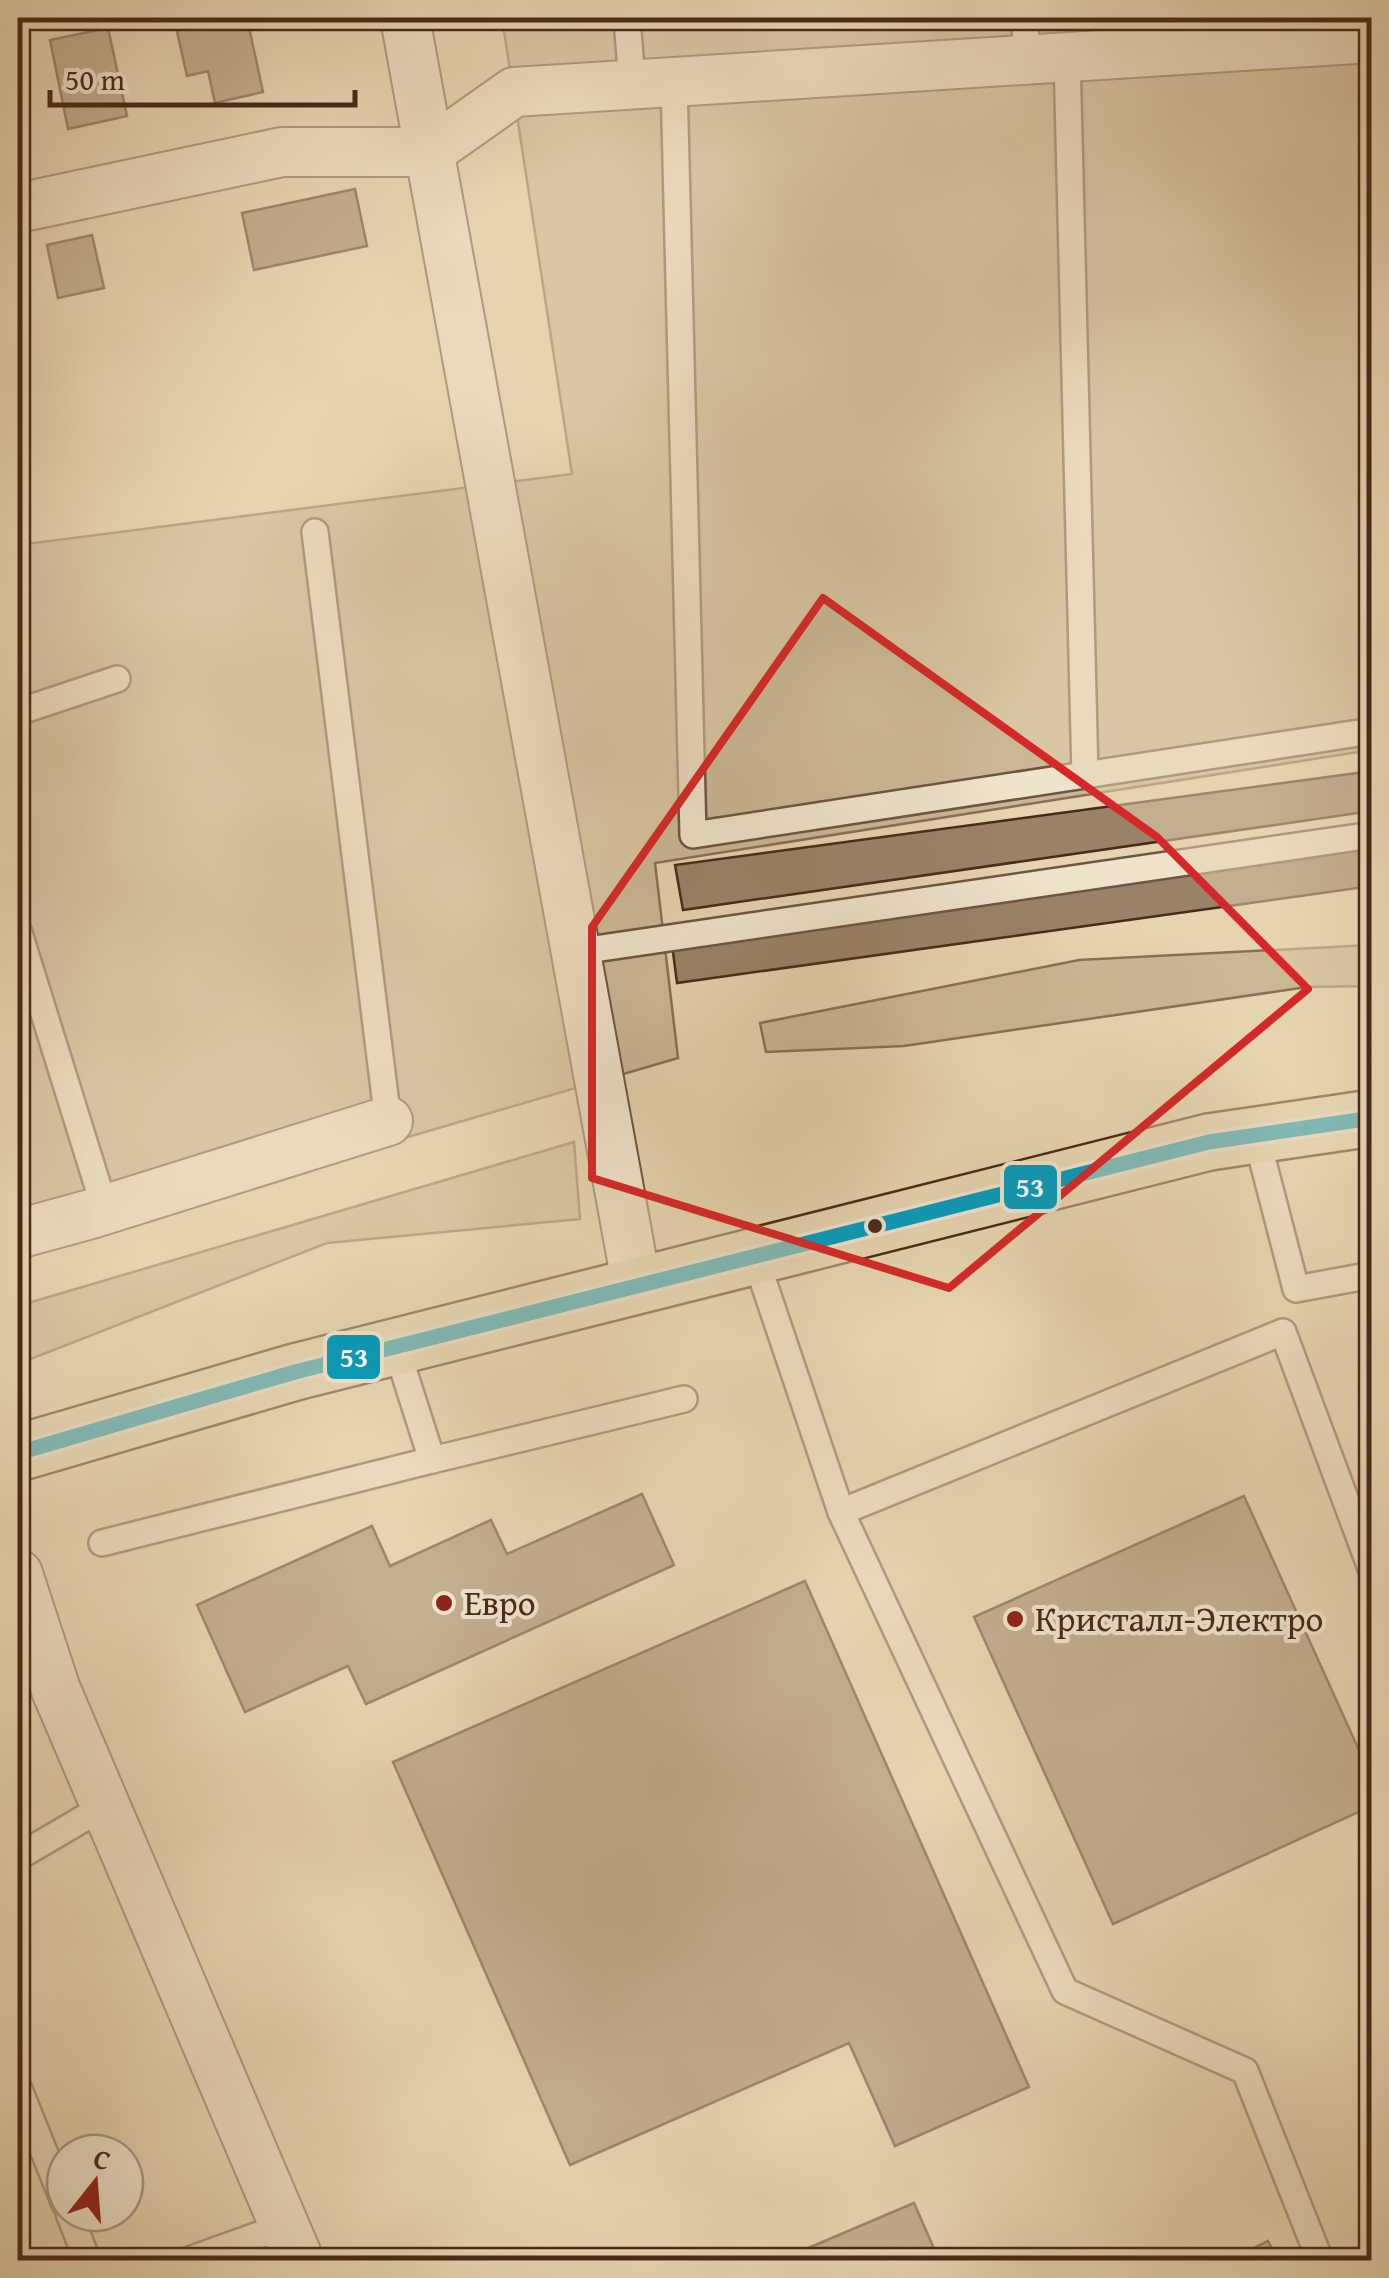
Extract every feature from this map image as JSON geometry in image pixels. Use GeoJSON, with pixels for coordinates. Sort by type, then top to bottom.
{"type":"FeatureCollection","features":[{"type":"Feature","properties":{"kind":"main road"},"geometry":{"type":"LineString","coordinates":[[18,1454],[295,1372],[1209,1142],[1372,1118]]}},
{"type":"Feature","properties":{"kind":"street"},"geometry":{"type":"LineString","coordinates":[[405,18],[636,1287]]}},
{"type":"Feature","properties":{"kind":"street"},"geometry":{"type":"LineString","coordinates":[[18,208],[282,152],[429,152],[514,92],[653,83],[1040,45],[1372,38]]}},
{"type":"Feature","properties":{"kind":"street"},"geometry":{"type":"LineString","coordinates":[[18,1234],[388,1121]]}},
{"type":"Feature","properties":{"kind":"street"},"geometry":{"type":"LineString","coordinates":[[18,1574],[56,1690],[292,2243]]}},
{"type":"Feature","properties":{"kind":"lane"},"geometry":{"type":"LineString","coordinates":[[627,18],[653,83],[693,836],[1372,731]]}},
{"type":"Feature","properties":{"kind":"lane"},"geometry":{"type":"LineString","coordinates":[[1040,45],[1085,775]]}},
{"type":"Feature","properties":{"kind":"lane"},"geometry":{"type":"LineString","coordinates":[[316,532],[388,1121]]}},
{"type":"Feature","properties":{"kind":"lane"},"geometry":{"type":"LineString","coordinates":[[18,712],[117,679]]}},
{"type":"Feature","properties":{"kind":"lane"},"geometry":{"type":"LineString","coordinates":[[574,952],[1372,836]]}},
{"type":"Feature","properties":{"kind":"lane"},"geometry":{"type":"LineString","coordinates":[[18,930],[105,1209]]}},
{"type":"Feature","properties":{"kind":"lane"},"geometry":{"type":"LineString","coordinates":[[1256,1135],[1296,1288],[1372,1274]]}},
{"type":"Feature","properties":{"kind":"lane"},"geometry":{"type":"LineString","coordinates":[[755,1257],[841,1512],[1065,1991],[1246,2071],[1320,2260]]}},
{"type":"Feature","properties":{"kind":"lane"},"geometry":{"type":"LineString","coordinates":[[841,1512],[1282,1332],[1372,1571]]}},
{"type":"Feature","properties":{"kind":"lane"},"geometry":{"type":"LineString","coordinates":[[396,1347],[432,1460]]}},
{"type":"Feature","properties":{"kind":"lane"},"geometry":{"type":"LineString","coordinates":[[102,1543],[684,1398]]}},
{"type":"Feature","properties":{"kind":"lane"},"geometry":{"type":"LineString","coordinates":[[18,1857],[105,1806]]}},
{"type":"Feature","properties":{"kind":"lane"},"geometry":{"type":"LineString","coordinates":[[18,2087],[45,2154]]}},
{"type":"Feature","properties":{"kind":"lane"},"geometry":{"type":"LineString","coordinates":[[78,2233],[92,2259]]}},
{"type":"Feature","properties":{"kind":"lane"},"geometry":{"type":"LineString","coordinates":[[189,2260],[292,2243]]}},
{"type":"Feature","properties":{"kind":"highlighted area"},"geometry":{"type":"Polygon","coordinates":[[[823,598],[1157,837],[1308,989],[949,1288],[592,1178],[592,927],[823,598]]]}},
{"type":"Feature","properties":{"kind":"shaded area"},"geometry":{"type":"Polygon","coordinates":[[[502,18],[1371,18],[1371,750],[655,863],[678,1058],[18,1251],[18,545],[572,474],[502,18]]]}},
{"type":"Feature","properties":{"kind":"shaded area"},"geometry":{"type":"Polygon","coordinates":[[[1371,945],[1371,986],[1307,987],[904,1046],[766,1052],[760,1023],[1079,960],[1371,945]]]}},
{"type":"Feature","properties":{"kind":"shaded area"},"geometry":{"type":"Polygon","coordinates":[[[574,1142],[580,1219],[327,1243],[18,1364],[18,1306],[574,1142]]]}},
{"type":"Feature","properties":{"kind":"building"},"geometry":{"type":"Polygon","coordinates":[[[174,18],[247,18],[263,92],[215,103],[208,71],[187,76],[174,18]]]}},
{"type":"Feature","properties":{"kind":"building"},"geometry":{"type":"Polygon","coordinates":[[[108,28],[127,116],[68,129],[50,40],[108,28]]]}},
{"type":"Feature","properties":{"kind":"building"},"geometry":{"type":"Polygon","coordinates":[[[355,189],[367,246],[254,270],[242,213],[355,189]]]}},
{"type":"Feature","properties":{"kind":"building"},"geometry":{"type":"Polygon","coordinates":[[[92,235],[104,288],[58,298],[47,245],[92,235]]]}},
{"type":"Feature","properties":{"kind":"building"},"geometry":{"type":"Polygon","coordinates":[[[1372,771],[1372,811],[683,910],[675,865],[1372,771]]]}},
{"type":"Feature","properties":{"kind":"building"},"geometry":{"type":"Polygon","coordinates":[[[1372,845],[1372,886],[677,983],[672,944],[1372,845]]]}},
{"type":"Feature","properties":{"kind":"building"},"geometry":{"type":"Polygon","coordinates":[[[642,1494],[674,1565],[366,1704],[348,1666],[245,1712],[197,1605],[372,1526],[390,1566],[491,1520],[507,1554],[642,1494]]]}},
{"type":"Feature","properties":{"kind":"building"},"geometry":{"type":"Polygon","coordinates":[[[1244,1496],[1372,1779],[1372,1806],[1113,1924],[974,1617],[1244,1496]]]}},
{"type":"Feature","properties":{"kind":"building"},"geometry":{"type":"Polygon","coordinates":[[[805,1581],[1029,2087],[895,2146],[849,2043],[570,2165],[393,1762],[805,1581]]]}},
{"type":"Feature","properties":{"kind":"building"},"geometry":{"type":"Polygon","coordinates":[[[914,2203],[939,2260],[780,2260],[914,2203]]]}},
{"type":"Feature","properties":{"kind":"building"},"geometry":{"type":"Polygon","coordinates":[[[1268,2241],[1278,2260],[1230,2260],[1268,2241]]]}},
{"type":"Feature","properties":{"kind":"transit line","name":"53"},"geometry":{"type":"LineString","coordinates":[[18,1453],[295,1372],[1209,1142],[1372,1118]]}},
{"type":"Feature","properties":{"kind":"place","name":"Евро"},"geometry":{"type":"Point","coordinates":[444,1603]}},
{"type":"Feature","properties":{"kind":"place","name":"Кристалл-Электро"},"geometry":{"type":"Point","coordinates":[1015,1619]}}]}
